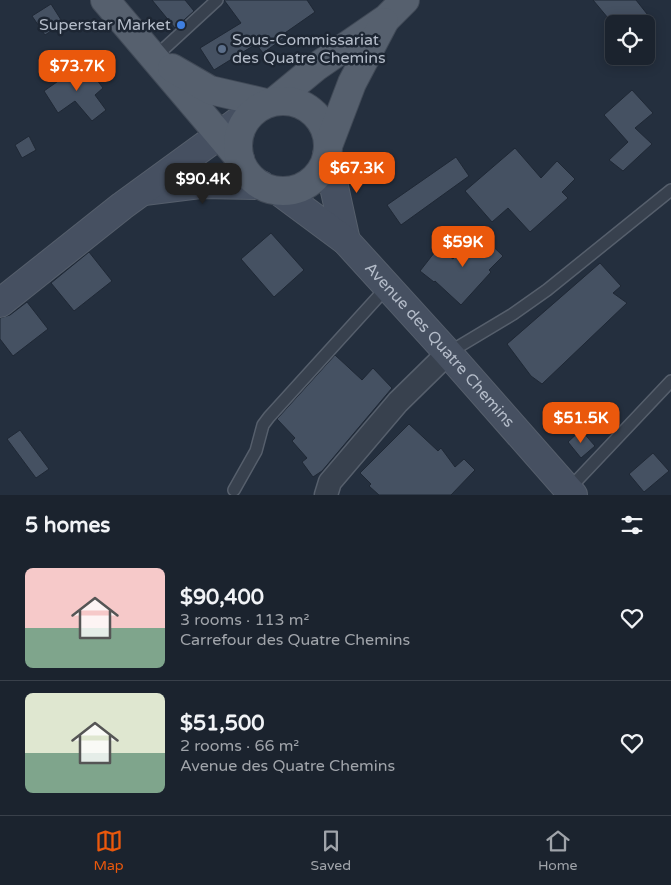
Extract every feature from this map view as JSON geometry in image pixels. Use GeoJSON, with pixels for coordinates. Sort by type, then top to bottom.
{"type":"FeatureCollection","features":[{"type":"Feature","properties":{"kind":"main road"},"geometry":{"type":"LineString","coordinates":[[113,5],[240,159],[248,174],[270,188]]}},
{"type":"Feature","properties":{"kind":"main road"},"geometry":{"type":"LineString","coordinates":[[0,303],[100,223],[219,134],[266,104],[396,9]]}},
{"type":"Feature","properties":{"kind":"main road"},"geometry":{"type":"LineString","coordinates":[[142,192],[200,184],[292,190],[311,180],[323,165],[352,83],[396,9]]}},
{"type":"Feature","properties":{"kind":"main road"},"geometry":{"type":"LineString","coordinates":[[156,59],[210,90],[266,104],[292,101],[308,109],[316,116],[326,135],[327,150],[346,241]]}},
{"type":"Feature","properties":{"kind":"main road"},"geometry":{"type":"LineString","coordinates":[[240,159],[238,141],[240,132],[244,124],[266,104]]}},
{"type":"Feature","properties":{"kind":"main road","name":"Avenue des Quatre Chemins"},"geometry":{"type":"LineString","coordinates":[[270,188],[346,241],[571,492]]}},
{"type":"Feature","properties":{"kind":"street"},"geometry":{"type":"LineString","coordinates":[[326,495],[330,482],[398,402],[448,353]]}},
{"type":"Feature","properties":{"kind":"lane"},"geometry":{"type":"LineString","coordinates":[[156,59],[217,0]]}},
{"type":"Feature","properties":{"kind":"lane"},"geometry":{"type":"LineString","coordinates":[[448,353],[513,314],[547,290],[671,190]]}},
{"type":"Feature","properties":{"kind":"lane"},"geometry":{"type":"LineString","coordinates":[[234,490],[256,451],[263,425],[269,417],[388,286]]}},
{"type":"Feature","properties":{"kind":"lane"},"geometry":{"type":"LineString","coordinates":[[571,492],[671,381]]}},
{"type":"Feature","properties":{"kind":"building"},"geometry":{"type":"Polygon","coordinates":[[[152,0],[185,0],[194,11],[175,28],[152,0]]]}},
{"type":"Feature","properties":{"kind":"building"},"geometry":{"type":"Polygon","coordinates":[[[224,0],[307,0],[315,12],[282,35],[284,38],[263,53],[256,44],[214,70],[200,48],[241,23],[224,0]]]}},
{"type":"Feature","properties":{"kind":"building"},"geometry":{"type":"Polygon","coordinates":[[[593,0],[636,0],[648,15],[606,15],[593,0]]]}},
{"type":"Feature","properties":{"kind":"building"},"geometry":{"type":"Polygon","coordinates":[[[51,4],[63,23],[45,35],[32,16],[51,4]]]}},
{"type":"Feature","properties":{"kind":"building"},"geometry":{"type":"Polygon","coordinates":[[[84,63],[103,88],[95,95],[106,110],[92,121],[75,101],[58,113],[44,91],[84,63]]]}},
{"type":"Feature","properties":{"kind":"building"},"geometry":{"type":"Polygon","coordinates":[[[632,90],[653,113],[635,128],[652,144],[623,171],[609,160],[628,142],[604,115],[632,90]]]}},
{"type":"Feature","properties":{"kind":"building"},"geometry":{"type":"Polygon","coordinates":[[[29,136],[36,150],[22,158],[15,145],[29,136]]]}},
{"type":"Feature","properties":{"kind":"building"},"geometry":{"type":"Polygon","coordinates":[[[515,148],[541,178],[557,161],[575,179],[562,192],[568,198],[530,232],[508,208],[492,222],[465,191],[515,148]]]}},
{"type":"Feature","properties":{"kind":"building"},"geometry":{"type":"Polygon","coordinates":[[[456,157],[469,176],[401,225],[387,205],[456,157]]]}},
{"type":"Feature","properties":{"kind":"building"},"geometry":{"type":"Polygon","coordinates":[[[271,233],[304,270],[274,297],[241,259],[271,233]]]}},
{"type":"Feature","properties":{"kind":"building"},"geometry":{"type":"Polygon","coordinates":[[[479,233],[503,256],[489,270],[491,272],[461,305],[435,281],[420,271],[438,248],[453,259],[479,233]]]}},
{"type":"Feature","properties":{"kind":"building"},"geometry":{"type":"Polygon","coordinates":[[[89,252],[112,281],[74,311],[51,283],[89,252]]]}},
{"type":"Feature","properties":{"kind":"building"},"geometry":{"type":"Polygon","coordinates":[[[600,263],[621,286],[613,293],[627,303],[542,384],[531,376],[507,344],[600,263]]]}},
{"type":"Feature","properties":{"kind":"building"},"geometry":{"type":"Polygon","coordinates":[[[27,302],[48,329],[13,356],[0,339],[0,318],[10,315],[27,302]]]}},
{"type":"Feature","properties":{"kind":"building"},"geometry":{"type":"Polygon","coordinates":[[[335,355],[362,380],[373,368],[392,388],[322,471],[313,477],[302,462],[307,458],[292,441],[295,438],[277,419],[335,355]]]}},
{"type":"Feature","properties":{"kind":"building"},"geometry":{"type":"Polygon","coordinates":[[[409,424],[438,451],[441,448],[455,467],[464,459],[475,470],[451,495],[379,495],[369,486],[371,484],[360,473],[409,424]]]}},
{"type":"Feature","properties":{"kind":"building"},"geometry":{"type":"Polygon","coordinates":[[[20,430],[49,469],[36,478],[7,439],[20,430]]]}},
{"type":"Feature","properties":{"kind":"building"},"geometry":{"type":"Polygon","coordinates":[[[581,430],[595,446],[581,458],[568,442],[581,430]]]}},
{"type":"Feature","properties":{"kind":"building"},"geometry":{"type":"Polygon","coordinates":[[[653,453],[669,471],[644,492],[629,474],[653,453]]]}},
{"type":"Feature","properties":{"kind":"place","name":"Superstar Market"},"geometry":{"type":"Point","coordinates":[181,25]}},
{"type":"Feature","properties":{"kind":"place","name":"Sous-Commissariat des Quatre Chemins"},"geometry":{"type":"Point","coordinates":[222,49]}}]}
